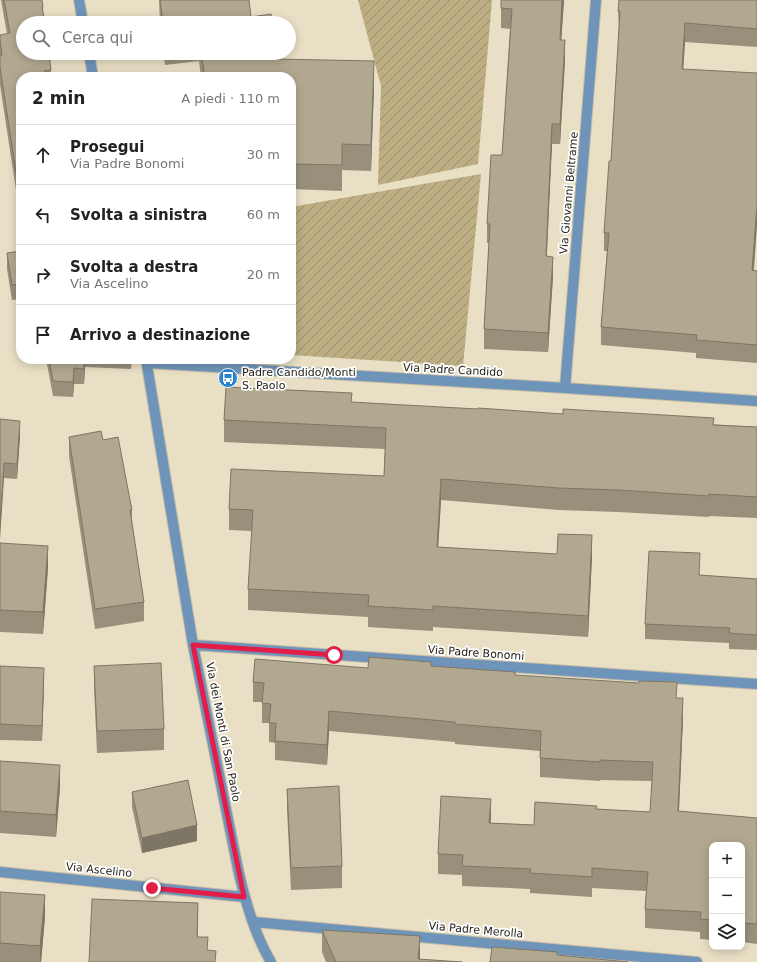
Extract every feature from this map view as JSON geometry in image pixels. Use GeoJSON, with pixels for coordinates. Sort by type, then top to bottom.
{"type":"FeatureCollection","features":[{"type":"Feature","properties":{"kind":"street"},"geometry":{"type":"LineString","coordinates":[[79,0],[82,16]]}},
{"type":"Feature","properties":{"kind":"street","name":"Via Giovanni Beltrame"},"geometry":{"type":"LineString","coordinates":[[565,388],[596,0]]}},
{"type":"Feature","properties":{"kind":"street"},"geometry":{"type":"LineString","coordinates":[[90,60],[92,72]]}},
{"type":"Feature","properties":{"kind":"street","name":"Via dei Monti di San Paolo"},"geometry":{"type":"LineString","coordinates":[[147,364],[193,645],[244,897],[260,940],[271,962]]}},
{"type":"Feature","properties":{"kind":"street","name":"Via Padre Candido"},"geometry":{"type":"LineString","coordinates":[[193,364],[757,401]]}},
{"type":"Feature","properties":{"kind":"street","name":"Via Padre Bonomi"},"geometry":{"type":"LineString","coordinates":[[193,645],[757,684]]}},
{"type":"Feature","properties":{"kind":"street","name":"Via Ascelino"},"geometry":{"type":"LineString","coordinates":[[0,872],[244,897]]}},
{"type":"Feature","properties":{"kind":"street","name":"Via Padre Merolla"},"geometry":{"type":"LineString","coordinates":[[253,922],[697,962]]}},
{"type":"Feature","properties":{"kind":"shaded area"},"geometry":{"type":"Polygon","coordinates":[[[358,0],[492,0],[478,164],[378,185],[381,86],[358,0]]]}},
{"type":"Feature","properties":{"kind":"shaded area"},"geometry":{"type":"Polygon","coordinates":[[[481,174],[463,366],[296,355],[296,206],[481,174]]]}},
{"type":"Feature","properties":{"kind":"building"},"geometry":{"type":"Polygon","coordinates":[[[4,0],[42,0],[44,16],[16,16],[16,60],[50,60],[51,70],[44,72],[16,72],[16,172],[0,67],[0,56],[2,55],[0,35],[10,33],[4,0]]]}},
{"type":"Feature","properties":{"kind":"building"},"geometry":{"type":"Polygon","coordinates":[[[160,0],[249,0],[251,16],[162,16],[160,0]]]}},
{"type":"Feature","properties":{"kind":"building"},"geometry":{"type":"Polygon","coordinates":[[[501,0],[562,0],[560,40],[565,40],[560,124],[552,124],[546,256],[553,257],[548,333],[484,329],[490,224],[487,224],[491,155],[502,155],[512,9],[501,8],[501,0]]]}},
{"type":"Feature","properties":{"kind":"building"},"geometry":{"type":"Polygon","coordinates":[[[619,0],[757,0],[757,29],[685,23],[682,69],[757,73],[757,206],[752,270],[757,271],[757,345],[696,340],[697,335],[601,327],[609,233],[604,233],[609,161],[611,161],[620,11],[618,11],[619,0]]]}},
{"type":"Feature","properties":{"kind":"building"},"geometry":{"type":"Polygon","coordinates":[[[271,14],[271,16],[258,16],[271,14]]]}},
{"type":"Feature","properties":{"kind":"building"},"geometry":{"type":"Polygon","coordinates":[[[202,60],[374,61],[371,145],[342,144],[342,165],[296,164],[296,72],[204,72],[202,60]]]}},
{"type":"Feature","properties":{"kind":"building"},"geometry":{"type":"Polygon","coordinates":[[[16,252],[16,285],[12,285],[7,253],[16,252]]]}},
{"type":"Feature","properties":{"kind":"building"},"geometry":{"type":"Polygon","coordinates":[[[50,364],[84,364],[84,369],[74,368],[73,382],[53,381],[50,364]]]}},
{"type":"Feature","properties":{"kind":"building"},"geometry":{"type":"Polygon","coordinates":[[[226,387],[352,393],[351,402],[563,414],[563,409],[714,418],[713,425],[757,427],[757,497],[559,488],[441,479],[437,547],[557,554],[558,534],[592,535],[588,616],[433,606],[433,610],[368,606],[369,595],[248,589],[253,510],[229,509],[231,469],[384,476],[386,428],[224,420],[226,387]]]}},
{"type":"Feature","properties":{"kind":"building"},"geometry":{"type":"Polygon","coordinates":[[[0,419],[20,421],[17,464],[4,463],[0,524],[0,419]]]}},
{"type":"Feature","properties":{"kind":"building"},"geometry":{"type":"Polygon","coordinates":[[[101,431],[103,440],[118,437],[132,510],[130,510],[144,602],[95,609],[69,437],[101,431]]]}},
{"type":"Feature","properties":{"kind":"building"},"geometry":{"type":"Polygon","coordinates":[[[0,543],[48,546],[43,612],[0,610],[0,543]]]}},
{"type":"Feature","properties":{"kind":"building"},"geometry":{"type":"Polygon","coordinates":[[[649,551],[700,553],[699,575],[757,579],[757,635],[729,633],[730,628],[645,624],[649,551]]]}},
{"type":"Feature","properties":{"kind":"building"},"geometry":{"type":"Polygon","coordinates":[[[369,657],[431,662],[431,666],[515,672],[515,675],[639,683],[639,681],[677,682],[676,698],[683,698],[678,811],[757,818],[757,924],[745,923],[745,842],[709,842],[709,920],[700,919],[701,912],[645,909],[648,872],[592,868],[592,877],[530,873],[531,869],[462,866],[463,855],[438,854],[441,796],[491,799],[489,823],[534,825],[535,802],[597,806],[596,809],[650,812],[653,762],[600,760],[600,762],[540,758],[541,731],[329,711],[327,745],[275,741],[276,723],[269,723],[271,704],[262,703],[264,683],[253,682],[255,659],[368,668],[369,657]]]}},
{"type":"Feature","properties":{"kind":"building"},"geometry":{"type":"Polygon","coordinates":[[[161,663],[164,729],[97,731],[94,666],[161,663]]]}},
{"type":"Feature","properties":{"kind":"building"},"geometry":{"type":"Polygon","coordinates":[[[0,666],[44,668],[42,726],[0,724],[0,666]]]}},
{"type":"Feature","properties":{"kind":"building"},"geometry":{"type":"Polygon","coordinates":[[[0,761],[60,765],[56,815],[0,811],[0,761]]]}},
{"type":"Feature","properties":{"kind":"building"},"geometry":{"type":"Polygon","coordinates":[[[188,780],[197,825],[142,838],[132,792],[188,780]]]}},
{"type":"Feature","properties":{"kind":"building"},"geometry":{"type":"Polygon","coordinates":[[[339,786],[342,866],[291,868],[287,789],[339,786]]]}},
{"type":"Feature","properties":{"kind":"building"},"geometry":{"type":"Polygon","coordinates":[[[0,892],[45,895],[40,946],[0,943],[0,892]]]}},
{"type":"Feature","properties":{"kind":"building"},"geometry":{"type":"Polygon","coordinates":[[[92,899],[198,903],[197,937],[208,937],[207,950],[216,951],[215,962],[89,962],[92,899]]]}},
{"type":"Feature","properties":{"kind":"building"},"geometry":{"type":"Polygon","coordinates":[[[322,930],[420,936],[418,959],[462,962],[336,962],[322,930]]]}},
{"type":"Feature","properties":{"kind":"building"},"geometry":{"type":"Polygon","coordinates":[[[492,947],[557,952],[557,955],[628,962],[490,962],[492,947]]]}},
{"type":"Feature","properties":{"kind":"place","name":"Padre Candido/Monti S. Paolo"},"geometry":{"type":"Point","coordinates":[228,378]}},
{"type":"Feature","properties":{"kind":"route"},"geometry":{"type":"LineString","coordinates":[[152,888],[244,897],[193,645],[334,655]]}}]}
